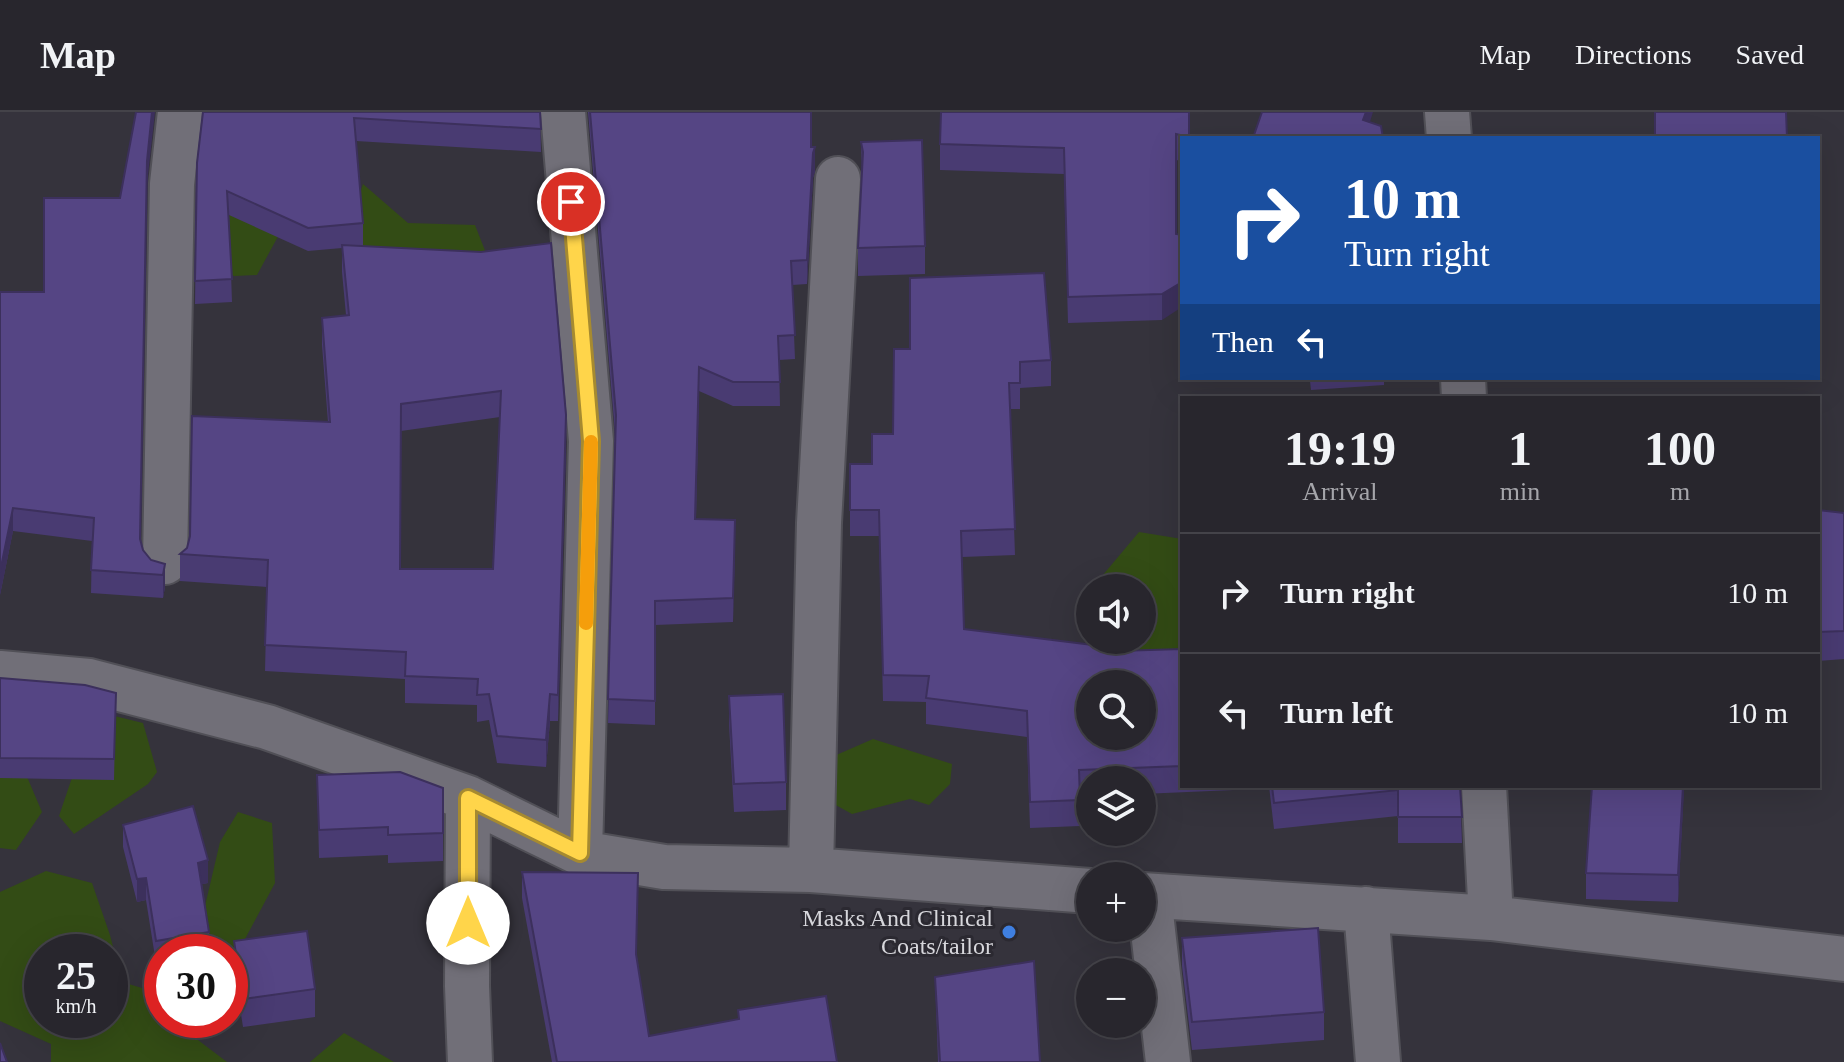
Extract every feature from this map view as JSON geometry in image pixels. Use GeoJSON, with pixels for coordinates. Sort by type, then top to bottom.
{"type":"FeatureCollection","features":[{"type":"Feature","properties":{"kind":"street"},"geometry":{"type":"LineString","coordinates":[[165,562],[172,184],[180,112]]}},
{"type":"Feature","properties":{"kind":"street"},"geometry":{"type":"LineString","coordinates":[[563,112],[591,441],[580,853]]}},
{"type":"Feature","properties":{"kind":"street"},"geometry":{"type":"LineString","coordinates":[[1447,112],[1449,136]]}},
{"type":"Feature","properties":{"kind":"street"},"geometry":{"type":"LineString","coordinates":[[811,870],[819,523],[838,179]]}},
{"type":"Feature","properties":{"kind":"street"},"geometry":{"type":"LineString","coordinates":[[0,673],[89,681],[267,727],[468,798],[580,853],[664,867],[811,870],[1076,890]]}},
{"type":"Feature","properties":{"kind":"street"},"geometry":{"type":"LineString","coordinates":[[1484,788],[1491,918]]}},
{"type":"Feature","properties":{"kind":"street"},"geometry":{"type":"LineString","coordinates":[[468,798],[467,986],[470,1062]]}},
{"type":"Feature","properties":{"kind":"street"},"geometry":{"type":"LineString","coordinates":[[1156,897],[1491,918],[1844,959]]}},
{"type":"Feature","properties":{"kind":"street"},"geometry":{"type":"LineString","coordinates":[[1366,909],[1378,1062]]}},
{"type":"Feature","properties":{"kind":"street"},"geometry":{"type":"LineString","coordinates":[[1151,942],[1168,1062]]}},
{"type":"Feature","properties":{"kind":"green space"},"geometry":{"type":"Polygon","coordinates":[[[363,184],[408,223],[475,225],[486,253],[367,255],[351,220],[363,184]]]}},
{"type":"Feature","properties":{"kind":"green space"},"geometry":{"type":"Polygon","coordinates":[[[221,198],[287,220],[257,275],[234,276],[186,252],[193,230],[221,198]]]}},
{"type":"Feature","properties":{"kind":"green space"},"geometry":{"type":"Polygon","coordinates":[[[1139,532],[1180,539],[1180,663],[1140,663],[1137,654],[1156,654],[1156,574],[1104,574],[1139,532]]]}},
{"type":"Feature","properties":{"kind":"green space"},"geometry":{"type":"Polygon","coordinates":[[[102,713],[143,723],[157,772],[148,784],[74,834],[59,816],[81,751],[102,713]]]}},
{"type":"Feature","properties":{"kind":"green space"},"geometry":{"type":"Polygon","coordinates":[[[873,739],[952,764],[950,784],[929,805],[910,799],[852,814],[823,798],[834,756],[873,739]]]}},
{"type":"Feature","properties":{"kind":"green space"},"geometry":{"type":"Polygon","coordinates":[[[0,760],[22,765],[42,812],[16,850],[0,848],[0,760]]]}},
{"type":"Feature","properties":{"kind":"green space"},"geometry":{"type":"Polygon","coordinates":[[[238,812],[272,823],[275,883],[248,934],[193,934],[205,906],[220,842],[238,812]]]}},
{"type":"Feature","properties":{"kind":"green space"},"geometry":{"type":"Polygon","coordinates":[[[46,871],[92,883],[110,934],[24,934],[24,1032],[0,1021],[0,892],[46,871]]]}},
{"type":"Feature","properties":{"kind":"green space"},"geometry":{"type":"Polygon","coordinates":[[[128,984],[144,989],[144,1038],[195,1038],[227,1062],[51,1062],[51,1044],[38,1038],[128,1038],[128,984]]]}},
{"type":"Feature","properties":{"kind":"green space"},"geometry":{"type":"Polygon","coordinates":[[[344,1033],[394,1062],[310,1062],[344,1033]]]}},
{"type":"Feature","properties":{"kind":"building"},"geometry":{"type":"Polygon","coordinates":[[[136,112],[152,112],[147,161],[140,539],[143,550],[151,560],[165,564],[163,575],[91,570],[94,518],[13,508],[0,572],[0,292],[44,292],[44,198],[120,198],[136,112]]]}},
{"type":"Feature","properties":{"kind":"building"},"geometry":{"type":"Polygon","coordinates":[[[203,112],[540,112],[541,129],[354,118],[363,223],[308,228],[227,191],[232,279],[195,281],[197,163],[203,112]]]}},
{"type":"Feature","properties":{"kind":"building"},"geometry":{"type":"Polygon","coordinates":[[[590,112],[811,112],[811,147],[815,147],[807,260],[791,261],[795,335],[778,336],[780,382],[733,382],[699,367],[695,519],[735,520],[733,598],[655,601],[655,701],[608,699],[616,415],[590,112]]]}},
{"type":"Feature","properties":{"kind":"building"},"geometry":{"type":"Polygon","coordinates":[[[941,112],[1189,112],[1189,136],[1176,134],[1176,234],[1180,235],[1180,283],[1162,294],[1068,297],[1064,148],[940,144],[941,112]]]}},
{"type":"Feature","properties":{"kind":"building"},"geometry":{"type":"Polygon","coordinates":[[[1262,112],[1366,112],[1363,120],[1381,126],[1383,136],[1254,136],[1262,112]]]}},
{"type":"Feature","properties":{"kind":"building"},"geometry":{"type":"Polygon","coordinates":[[[1655,112],[1786,112],[1787,136],[1655,136],[1655,112]]]}},
{"type":"Feature","properties":{"kind":"building"},"geometry":{"type":"Polygon","coordinates":[[[922,140],[925,246],[858,248],[861,142],[922,140]]]}},
{"type":"Feature","properties":{"kind":"building"},"geometry":{"type":"Polygon","coordinates":[[[551,243],[566,415],[558,695],[550,694],[546,740],[497,736],[489,694],[477,695],[478,679],[405,676],[406,652],[265,645],[268,560],[180,554],[187,548],[190,536],[192,416],[330,422],[322,318],[349,315],[342,245],[481,252],[551,243]],[[501,391],[401,404],[400,569],[493,569],[501,391]]]}},
{"type":"Feature","properties":{"kind":"building"},"geometry":{"type":"Polygon","coordinates":[[[1044,273],[1051,360],[1020,362],[1020,383],[1009,383],[1015,529],[961,531],[964,629],[1076,643],[1076,654],[1156,654],[1156,650],[1180,649],[1180,766],[1076,766],[1076,800],[1030,802],[1027,711],[926,698],[929,676],[883,675],[879,510],[850,510],[850,464],[872,464],[872,434],[893,434],[894,349],[910,349],[910,278],[1044,273]]]}},
{"type":"Feature","properties":{"kind":"building"},"geometry":{"type":"Polygon","coordinates":[[[1820,510],[1844,513],[1844,631],[1820,632],[1820,510]]]}},
{"type":"Feature","properties":{"kind":"building"},"geometry":{"type":"Polygon","coordinates":[[[0,678],[85,685],[116,693],[114,759],[0,758],[0,678]]]}},
{"type":"Feature","properties":{"kind":"building"},"geometry":{"type":"Polygon","coordinates":[[[783,694],[786,782],[734,784],[729,696],[783,694]]]}},
{"type":"Feature","properties":{"kind":"building"},"geometry":{"type":"Polygon","coordinates":[[[400,772],[443,788],[443,833],[388,835],[388,827],[319,830],[317,775],[400,772]]]}},
{"type":"Feature","properties":{"kind":"building"},"geometry":{"type":"Polygon","coordinates":[[[1272,788],[1460,788],[1462,817],[1398,817],[1398,790],[1274,803],[1272,788]]]}},
{"type":"Feature","properties":{"kind":"building"},"geometry":{"type":"Polygon","coordinates":[[[1592,788],[1683,788],[1678,875],[1586,873],[1592,788]]]}},
{"type":"Feature","properties":{"kind":"building"},"geometry":{"type":"Polygon","coordinates":[[[193,806],[208,860],[198,863],[209,932],[155,934],[146,878],[137,879],[123,825],[193,806]]]}},
{"type":"Feature","properties":{"kind":"building"},"geometry":{"type":"Polygon","coordinates":[[[522,872],[638,873],[636,954],[649,1036],[739,1019],[738,1010],[826,996],[837,1062],[557,1062],[522,872]]]}},
{"type":"Feature","properties":{"kind":"building"},"geometry":{"type":"Polygon","coordinates":[[[1318,928],[1324,1012],[1192,1022],[1182,938],[1318,928]]]}},
{"type":"Feature","properties":{"kind":"building"},"geometry":{"type":"Polygon","coordinates":[[[307,931],[315,989],[248,998],[248,939],[307,931]]]}},
{"type":"Feature","properties":{"kind":"building"},"geometry":{"type":"Polygon","coordinates":[[[1034,961],[1040,1062],[940,1062],[935,977],[1034,961]]]}},
{"type":"Feature","properties":{"kind":"building"},"geometry":{"type":"Polygon","coordinates":[[[0,1043],[7,1062],[0,1062],[0,1043]]]}},
{"type":"Feature","properties":{"kind":"slow traffic"},"geometry":{"type":"LineString","coordinates":[[586,623],[591,442]]}},
{"type":"Feature","properties":{"kind":"place","name":"Masks And Clinical Coats/tailor"},"geometry":{"type":"Point","coordinates":[1009,932]}},
{"type":"Feature","properties":{"kind":"route"},"geometry":{"type":"LineString","coordinates":[[468,923],[468,798],[580,853],[591,441],[571,202]]}}]}
